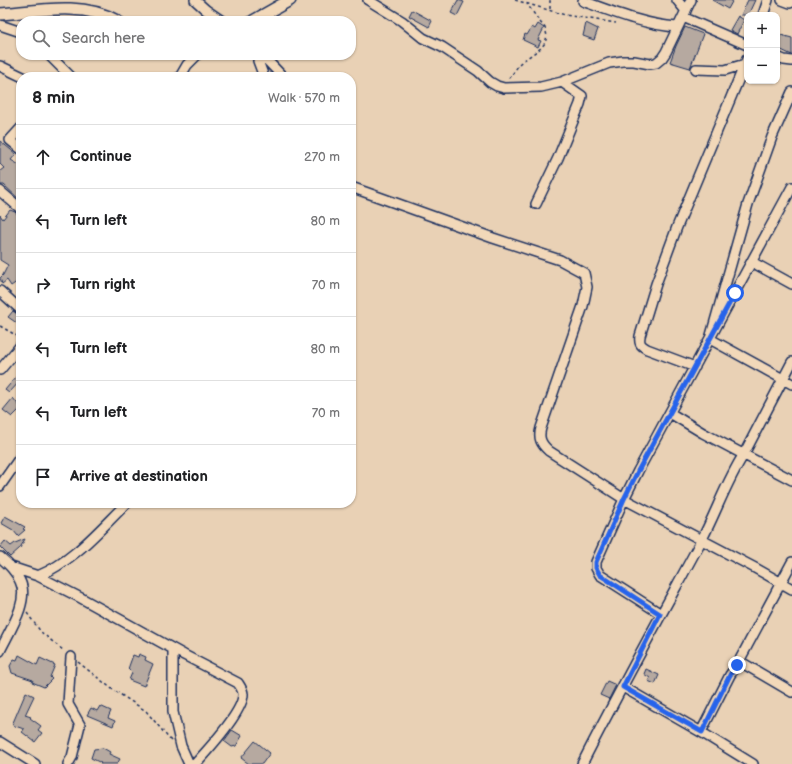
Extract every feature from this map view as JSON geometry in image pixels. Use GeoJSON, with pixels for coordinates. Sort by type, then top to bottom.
{"type":"FeatureCollection","features":[{"type":"Feature","properties":{"kind":"street"},"geometry":{"type":"LineString","coordinates":[[195,0],[215,16]]}},
{"type":"Feature","properties":{"kind":"street"},"geometry":{"type":"LineString","coordinates":[[262,16],[290,0]]}},
{"type":"Feature","properties":{"kind":"street"},"geometry":{"type":"LineString","coordinates":[[368,0],[402,21],[423,38],[442,47],[478,71],[490,82],[504,88],[541,87],[562,82],[609,63],[623,61],[634,61],[650,64],[656,63],[666,52],[691,0]]}},
{"type":"Feature","properties":{"kind":"street"},"geometry":{"type":"LineString","coordinates":[[677,0],[684,14],[744,44]]}},
{"type":"Feature","properties":{"kind":"street"},"geometry":{"type":"LineString","coordinates":[[764,12],[768,0]]}},
{"type":"Feature","properties":{"kind":"street"},"geometry":{"type":"LineString","coordinates":[[782,0],[790,3],[792,2]]}},
{"type":"Feature","properties":{"kind":"street"},"geometry":{"type":"LineString","coordinates":[[583,1],[593,2],[618,14],[668,27],[677,27]]}},
{"type":"Feature","properties":{"kind":"street"},"geometry":{"type":"LineString","coordinates":[[0,14],[60,9],[89,10],[108,16]]}},
{"type":"Feature","properties":{"kind":"street"},"geometry":{"type":"LineString","coordinates":[[2,27],[16,31]]}},
{"type":"Feature","properties":{"kind":"street"},"geometry":{"type":"LineString","coordinates":[[780,58],[792,61]]}},
{"type":"Feature","properties":{"kind":"street"},"geometry":{"type":"LineString","coordinates":[[54,60],[66,72]]}},
{"type":"Feature","properties":{"kind":"street"},"geometry":{"type":"LineString","coordinates":[[183,72],[192,60]]}},
{"type":"Feature","properties":{"kind":"street"},"geometry":{"type":"LineString","coordinates":[[260,60],[263,72]]}},
{"type":"Feature","properties":{"kind":"street"},"geometry":{"type":"LineString","coordinates":[[262,60],[277,72]]}},
{"type":"Feature","properties":{"kind":"street"},"geometry":{"type":"LineString","coordinates":[[696,69],[725,70],[744,63]]}},
{"type":"Feature","properties":{"kind":"street"},"geometry":{"type":"LineString","coordinates":[[0,66],[16,74]]}},
{"type":"Feature","properties":{"kind":"street"},"geometry":{"type":"LineString","coordinates":[[695,368],[646,349],[640,342],[640,336],[656,284],[677,227],[744,67]]}},
{"type":"Feature","properties":{"kind":"street"},"geometry":{"type":"LineString","coordinates":[[536,204],[558,158],[582,96],[562,82]]}},
{"type":"Feature","properties":{"kind":"street"},"geometry":{"type":"LineString","coordinates":[[710,339],[748,204],[772,137],[792,92]]}},
{"type":"Feature","properties":{"kind":"street"},"geometry":{"type":"LineString","coordinates":[[16,133],[10,140],[16,145]]}},
{"type":"Feature","properties":{"kind":"street"},"geometry":{"type":"LineString","coordinates":[[660,614],[600,575],[596,568],[596,562],[624,499],[792,187]]}},
{"type":"Feature","properties":{"kind":"street"},"geometry":{"type":"LineString","coordinates":[[356,189],[493,238],[560,260],[584,273],[586,281],[586,294],[567,354],[542,422],[539,437],[541,442],[549,451],[624,499],[792,589]]}},
{"type":"Feature","properties":{"kind":"street"},"geometry":{"type":"LineString","coordinates":[[0,191],[16,205]]}},
{"type":"Feature","properties":{"kind":"street"},"geometry":{"type":"LineString","coordinates":[[752,262],[792,284]]}},
{"type":"Feature","properties":{"kind":"street"},"geometry":{"type":"LineString","coordinates":[[0,291],[16,305]]}},
{"type":"Feature","properties":{"kind":"street"},"geometry":{"type":"LineString","coordinates":[[710,339],[792,384]]}},
{"type":"Feature","properties":{"kind":"street"},"geometry":{"type":"LineString","coordinates":[[0,370],[16,351]]}},
{"type":"Feature","properties":{"kind":"street"},"geometry":{"type":"LineString","coordinates":[[582,764],[660,614],[701,540],[736,467],[792,362]]}},
{"type":"Feature","properties":{"kind":"street"},"geometry":{"type":"LineString","coordinates":[[670,413],[703,433],[792,480]]}},
{"type":"Feature","properties":{"kind":"street"},"geometry":{"type":"LineString","coordinates":[[0,486],[16,463]]}},
{"type":"Feature","properties":{"kind":"street"},"geometry":{"type":"LineString","coordinates":[[38,576],[64,562],[122,508]]}},
{"type":"Feature","properties":{"kind":"street"},"geometry":{"type":"LineString","coordinates":[[0,557],[11,567],[21,581],[22,592],[22,604],[0,651]]}},
{"type":"Feature","properties":{"kind":"street"},"geometry":{"type":"LineString","coordinates":[[702,732],[730,675],[739,662],[792,562]]}},
{"type":"Feature","properties":{"kind":"street"},"geometry":{"type":"LineString","coordinates":[[11,567],[38,576],[82,598],[173,649],[238,683],[243,694],[238,710],[216,740],[195,764]]}},
{"type":"Feature","properties":{"kind":"street"},"geometry":{"type":"LineString","coordinates":[[173,649],[173,712],[181,746],[189,764]]}},
{"type":"Feature","properties":{"kind":"street"},"geometry":{"type":"LineString","coordinates":[[68,764],[72,757],[80,725],[68,704],[71,657]]}},
{"type":"Feature","properties":{"kind":"street"},"geometry":{"type":"LineString","coordinates":[[739,662],[792,692]]}},
{"type":"Feature","properties":{"kind":"street"},"geometry":{"type":"LineString","coordinates":[[623,687],[702,732],[754,764]]}},
{"type":"Feature","properties":{"kind":"street"},"geometry":{"type":"LineString","coordinates":[[0,742],[35,764]]}},
{"type":"Feature","properties":{"kind":"path"},"geometry":{"type":"LineString","coordinates":[[515,0],[565,15],[621,23]]}},
{"type":"Feature","properties":{"kind":"path"},"geometry":{"type":"LineString","coordinates":[[550,0],[550,10]]}},
{"type":"Feature","properties":{"kind":"path"},"geometry":{"type":"LineString","coordinates":[[504,88],[520,63],[541,48],[547,36],[545,28],[527,4]]}},
{"type":"Feature","properties":{"kind":"path"},"geometry":{"type":"LineString","coordinates":[[0,326],[16,335]]}},
{"type":"Feature","properties":{"kind":"path"},"geometry":{"type":"LineString","coordinates":[[22,604],[32,621],[41,632],[112,689],[146,711],[171,741]]}},
{"type":"Feature","properties":{"kind":"building"},"geometry":{"type":"Polygon","coordinates":[[[458,0],[464,2],[457,16],[451,13],[458,0]]]}},
{"type":"Feature","properties":{"kind":"building"},"geometry":{"type":"Polygon","coordinates":[[[712,0],[733,0],[728,9],[712,0]]]}},
{"type":"Feature","properties":{"kind":"building"},"geometry":{"type":"Polygon","coordinates":[[[748,0],[755,0],[749,12],[744,12],[744,15],[741,15],[748,0]]]}},
{"type":"Feature","properties":{"kind":"building"},"geometry":{"type":"Polygon","coordinates":[[[412,10],[432,21],[429,27],[409,16],[412,10]]]}},
{"type":"Feature","properties":{"kind":"building"},"geometry":{"type":"Polygon","coordinates":[[[738,16],[744,20],[737,34],[730,30],[738,16]]]}},
{"type":"Feature","properties":{"kind":"building"},"geometry":{"type":"Polygon","coordinates":[[[586,23],[598,29],[594,40],[583,36],[586,23]]]}},
{"type":"Feature","properties":{"kind":"building"},"geometry":{"type":"Polygon","coordinates":[[[538,24],[544,28],[538,40],[541,41],[538,47],[523,40],[525,34],[527,35],[532,27],[535,29],[538,24]]]}},
{"type":"Feature","properties":{"kind":"building"},"geometry":{"type":"Polygon","coordinates":[[[685,27],[703,34],[690,68],[670,62],[685,27]]]}},
{"type":"Feature","properties":{"kind":"building"},"geometry":{"type":"Polygon","coordinates":[[[780,35],[792,38],[792,55],[780,49],[780,35]]]}},
{"type":"Feature","properties":{"kind":"building"},"geometry":{"type":"Polygon","coordinates":[[[0,141],[16,154],[11,160],[16,163],[16,196],[4,185],[0,185],[0,171],[4,168],[0,164],[0,141]]]}},
{"type":"Feature","properties":{"kind":"building"},"geometry":{"type":"Polygon","coordinates":[[[10,210],[16,213],[16,282],[11,286],[7,280],[2,284],[0,278],[8,265],[0,260],[0,215],[3,219],[10,210]]]}},
{"type":"Feature","properties":{"kind":"building"},"geometry":{"type":"Polygon","coordinates":[[[13,311],[16,313],[16,323],[8,317],[13,311]]]}},
{"type":"Feature","properties":{"kind":"building"},"geometry":{"type":"Polygon","coordinates":[[[16,377],[16,385],[9,393],[5,390],[16,377]]]}},
{"type":"Feature","properties":{"kind":"building"},"geometry":{"type":"Polygon","coordinates":[[[13,398],[16,402],[16,413],[12,417],[3,410],[13,398]]]}},
{"type":"Feature","properties":{"kind":"building"},"geometry":{"type":"Polygon","coordinates":[[[5,516],[25,527],[23,529],[25,530],[18,536],[13,530],[1,523],[5,516]]]}},
{"type":"Feature","properties":{"kind":"building"},"geometry":{"type":"Polygon","coordinates":[[[25,539],[20,548],[10,557],[0,547],[5,541],[11,546],[25,539]]]}},
{"type":"Feature","properties":{"kind":"building"},"geometry":{"type":"Polygon","coordinates":[[[139,654],[146,657],[145,660],[153,664],[144,686],[129,680],[132,673],[128,669],[133,655],[138,657],[139,654]]]}},
{"type":"Feature","properties":{"kind":"building"},"geometry":{"type":"Polygon","coordinates":[[[19,655],[37,665],[40,658],[55,665],[50,677],[52,679],[44,687],[32,682],[33,680],[12,673],[10,666],[14,659],[17,660],[19,655]]]}},
{"type":"Feature","properties":{"kind":"building"},"geometry":{"type":"Polygon","coordinates":[[[646,669],[659,675],[655,684],[648,681],[650,678],[644,674],[646,669]]]}},
{"type":"Feature","properties":{"kind":"building"},"geometry":{"type":"Polygon","coordinates":[[[607,681],[616,685],[609,699],[600,695],[607,681]]]}},
{"type":"Feature","properties":{"kind":"building"},"geometry":{"type":"Polygon","coordinates":[[[26,692],[34,696],[25,715],[31,717],[30,718],[41,726],[38,730],[42,733],[35,742],[22,732],[24,729],[12,725],[26,692]]]}},
{"type":"Feature","properties":{"kind":"building"},"geometry":{"type":"Polygon","coordinates":[[[100,706],[111,711],[108,718],[115,721],[113,726],[87,715],[91,708],[97,711],[100,706]]]}},
{"type":"Feature","properties":{"kind":"building"},"geometry":{"type":"Polygon","coordinates":[[[232,730],[242,736],[236,746],[232,747],[224,741],[232,730]]]}},
{"type":"Feature","properties":{"kind":"building"},"geometry":{"type":"Polygon","coordinates":[[[255,741],[270,753],[262,764],[249,764],[241,758],[255,741]]]}},
{"type":"Feature","properties":{"kind":"building"},"geometry":{"type":"Polygon","coordinates":[[[103,748],[110,752],[109,754],[120,759],[117,764],[100,764],[101,763],[91,758],[94,749],[103,748]]]}},
{"type":"Feature","properties":{"kind":"route"},"geometry":{"type":"LineString","coordinates":[[735,293],[638,471],[596,562],[596,568],[600,575],[660,614],[623,687],[702,732],[730,675],[737,665]]}}]}
